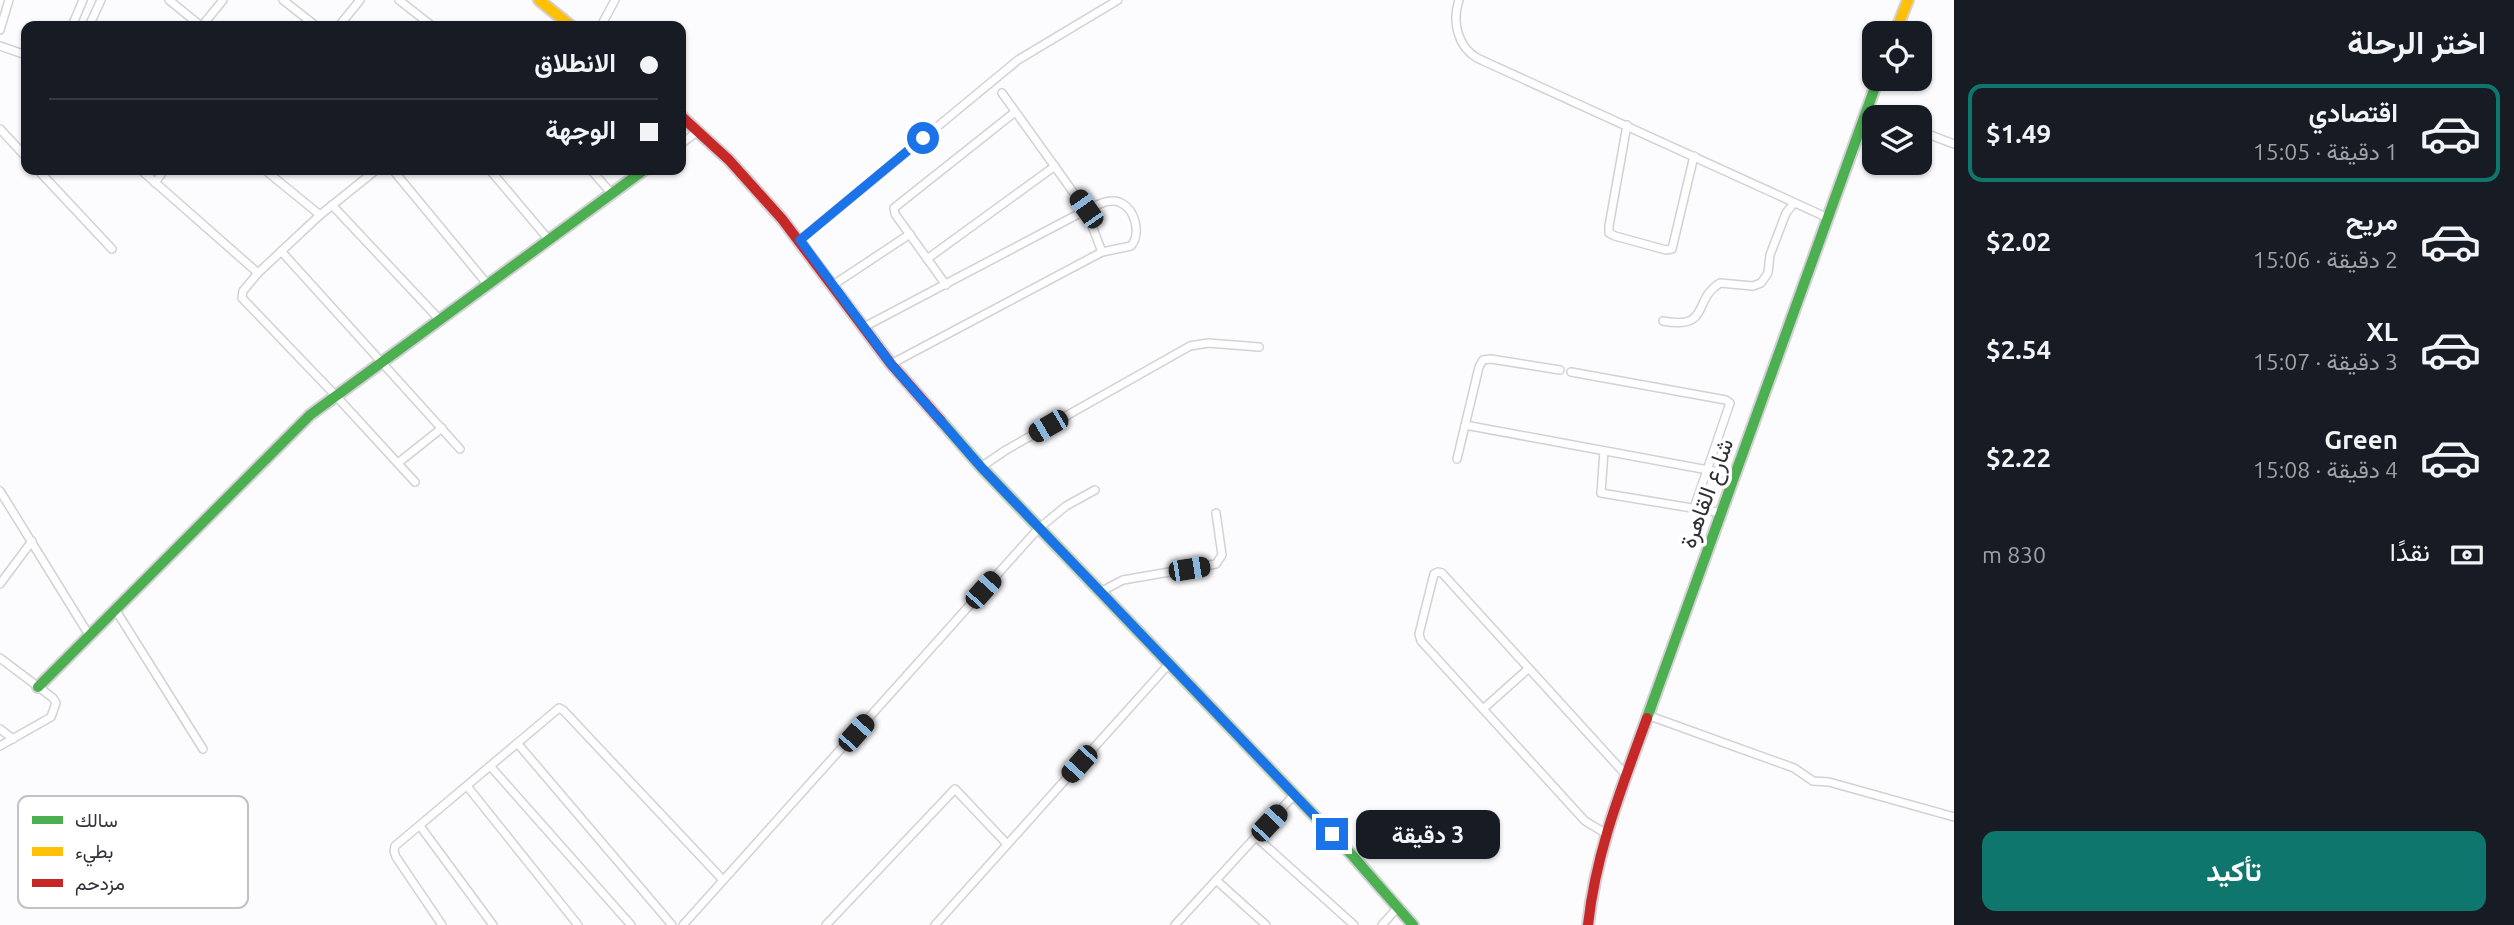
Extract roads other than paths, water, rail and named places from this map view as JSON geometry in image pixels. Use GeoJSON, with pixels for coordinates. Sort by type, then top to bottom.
{"type":"FeatureCollection","features":[{"type":"Feature","properties":{"kind":"main road"},"geometry":{"type":"LineString","coordinates":[[539,0],[560,21]]}},
{"type":"Feature","properties":{"kind":"main road"},"geometry":{"type":"LineString","coordinates":[[1900,21],[1908,0]]}},
{"type":"Feature","properties":{"kind":"main road"},"geometry":{"type":"LineString","coordinates":[[686,120],[742,173],[800,240],[891,364],[981,467],[1351,853],[1413,925]]}},
{"type":"Feature","properties":{"kind":"main road","name":"شارع القاهرة"},"geometry":{"type":"LineString","coordinates":[[1588,925],[1592,888],[1605,833],[1862,122]]}},
{"type":"Feature","properties":{"kind":"main road"},"geometry":{"type":"LineString","coordinates":[[38,687],[310,415],[638,175]]}},
{"type":"Feature","properties":{"kind":"street"},"geometry":{"type":"LineString","coordinates":[[0,30],[9,0]]}},
{"type":"Feature","properties":{"kind":"street"},"geometry":{"type":"LineString","coordinates":[[74,21],[83,0]]}},
{"type":"Feature","properties":{"kind":"street"},"geometry":{"type":"LineString","coordinates":[[91,21],[100,0]]}},
{"type":"Feature","properties":{"kind":"street"},"geometry":{"type":"LineString","coordinates":[[169,0],[196,21]]}},
{"type":"Feature","properties":{"kind":"street"},"geometry":{"type":"LineString","coordinates":[[206,21],[223,0]]}},
{"type":"Feature","properties":{"kind":"street"},"geometry":{"type":"LineString","coordinates":[[283,0],[310,21]]}},
{"type":"Feature","properties":{"kind":"street"},"geometry":{"type":"LineString","coordinates":[[343,21],[360,0]]}},
{"type":"Feature","properties":{"kind":"street"},"geometry":{"type":"LineString","coordinates":[[399,0],[426,21]]}},
{"type":"Feature","properties":{"kind":"street"},"geometry":{"type":"LineString","coordinates":[[604,21],[615,0]]}},
{"type":"Feature","properties":{"kind":"street"},"geometry":{"type":"LineString","coordinates":[[800,240],[1018,60],[1118,0]]}},
{"type":"Feature","properties":{"kind":"street"},"geometry":{"type":"LineString","coordinates":[[1459,0],[1456,17],[1458,35],[1464,48],[1471,54],[1828,218]]}},
{"type":"Feature","properties":{"kind":"street"},"geometry":{"type":"LineString","coordinates":[[0,46],[21,53]]}},
{"type":"Feature","properties":{"kind":"street"},"geometry":{"type":"LineString","coordinates":[[1002,93],[1086,209],[1102,252]]}},
{"type":"Feature","properties":{"kind":"street"},"geometry":{"type":"LineString","coordinates":[[946,285],[895,214],[894,208],[1015,112]]}},
{"type":"Feature","properties":{"kind":"street"},"geometry":{"type":"LineString","coordinates":[[1627,125],[1609,226],[1609,233],[1615,236],[1672,249],[1694,156]]}},
{"type":"Feature","properties":{"kind":"street"},"geometry":{"type":"LineString","coordinates":[[0,129],[21,152]]}},
{"type":"Feature","properties":{"kind":"street"},"geometry":{"type":"LineString","coordinates":[[686,140],[698,131]]}},
{"type":"Feature","properties":{"kind":"street"},"geometry":{"type":"LineString","coordinates":[[1932,136],[1954,144]]}},
{"type":"Feature","properties":{"kind":"street"},"geometry":{"type":"LineString","coordinates":[[927,259],[1055,166]]}},
{"type":"Feature","properties":{"kind":"street"},"geometry":{"type":"LineString","coordinates":[[43,175],[112,249]]}},
{"type":"Feature","properties":{"kind":"street"},"geometry":{"type":"LineString","coordinates":[[146,175],[258,273]]}},
{"type":"Feature","properties":{"kind":"street"},"geometry":{"type":"LineString","coordinates":[[155,183],[161,175]]}},
{"type":"Feature","properties":{"kind":"street"},"geometry":{"type":"LineString","coordinates":[[271,175],[320,215]]}},
{"type":"Feature","properties":{"kind":"street"},"geometry":{"type":"LineString","coordinates":[[370,175],[320,215],[258,273],[243,290],[242,298],[415,482]]}},
{"type":"Feature","properties":{"kind":"street"},"geometry":{"type":"LineString","coordinates":[[397,175],[488,285]]}},
{"type":"Feature","properties":{"kind":"street"},"geometry":{"type":"LineString","coordinates":[[494,175],[548,240]]}},
{"type":"Feature","properties":{"kind":"street"},"geometry":{"type":"LineString","coordinates":[[596,175],[611,194]]}},
{"type":"Feature","properties":{"kind":"street"},"geometry":{"type":"LineString","coordinates":[[863,327],[1086,209],[1107,201],[1119,202],[1128,209],[1138,228],[1137,240],[1131,246],[1102,252],[891,364]]}},
{"type":"Feature","properties":{"kind":"street"},"geometry":{"type":"LineString","coordinates":[[1663,321],[1683,324],[1694,319],[1712,289],[1720,284],[1753,286],[1761,283],[1768,273],[1770,255],[1786,213],[1794,202]]}},
{"type":"Feature","properties":{"kind":"street"},"geometry":{"type":"LineString","coordinates":[[332,205],[440,320]]}},
{"type":"Feature","properties":{"kind":"street"},"geometry":{"type":"LineString","coordinates":[[833,285],[909,234]]}},
{"type":"Feature","properties":{"kind":"street"},"geometry":{"type":"LineString","coordinates":[[281,251],[460,449]]}},
{"type":"Feature","properties":{"kind":"street"},"geometry":{"type":"LineString","coordinates":[[981,467],[1018,443],[1190,346],[1209,343],[1259,346]]}},
{"type":"Feature","properties":{"kind":"street"},"geometry":{"type":"LineString","coordinates":[[1457,459],[1483,360],[1560,370]]}},
{"type":"Feature","properties":{"kind":"street"},"geometry":{"type":"LineString","coordinates":[[1570,372],[1728,401],[1730,407],[1693,508]]}},
{"type":"Feature","properties":{"kind":"street"},"geometry":{"type":"LineString","coordinates":[[1465,425],[1735,475]]}},
{"type":"Feature","properties":{"kind":"street"},"geometry":{"type":"LineString","coordinates":[[398,463],[442,428]]}},
{"type":"Feature","properties":{"kind":"street"},"geometry":{"type":"LineString","coordinates":[[1604,451],[1601,493],[1721,513]]}},
{"type":"Feature","properties":{"kind":"street"},"geometry":{"type":"LineString","coordinates":[[683,925],[1038,529],[1066,506],[1095,489]]}},
{"type":"Feature","properties":{"kind":"street"},"geometry":{"type":"LineString","coordinates":[[0,491],[89,635]]}},
{"type":"Feature","properties":{"kind":"street"},"geometry":{"type":"LineString","coordinates":[[1100,592],[1124,580],[1216,564],[1222,555],[1216,513]]}},
{"type":"Feature","properties":{"kind":"street"},"geometry":{"type":"LineString","coordinates":[[0,584],[32,541]]}},
{"type":"Feature","properties":{"kind":"street"},"geometry":{"type":"LineString","coordinates":[[1605,833],[1585,821],[1419,638],[1432,576],[1435,573],[1442,573],[1626,775]]}},
{"type":"Feature","properties":{"kind":"street"},"geometry":{"type":"LineString","coordinates":[[115,609],[203,749]]}},
{"type":"Feature","properties":{"kind":"street"},"geometry":{"type":"LineString","coordinates":[[0,658],[56,703],[51,717],[0,746]]}},
{"type":"Feature","properties":{"kind":"street"},"geometry":{"type":"LineString","coordinates":[[935,925],[1168,664]]}},
{"type":"Feature","properties":{"kind":"street"},"geometry":{"type":"LineString","coordinates":[[1483,709],[1528,669]]}},
{"type":"Feature","properties":{"kind":"street"},"geometry":{"type":"LineString","coordinates":[[442,925],[394,851],[395,846],[559,708],[564,709],[723,880]]}},
{"type":"Feature","properties":{"kind":"street"},"geometry":{"type":"LineString","coordinates":[[1647,715],[1794,768],[1813,781],[1829,782],[1954,817]]}},
{"type":"Feature","properties":{"kind":"street"},"geometry":{"type":"LineString","coordinates":[[0,729],[13,739]]}},
{"type":"Feature","properties":{"kind":"street"},"geometry":{"type":"LineString","coordinates":[[518,744],[672,925]]}},
{"type":"Feature","properties":{"kind":"street"},"geometry":{"type":"LineString","coordinates":[[491,767],[631,925]]}},
{"type":"Feature","properties":{"kind":"street"},"geometry":{"type":"LineString","coordinates":[[467,786],[578,925]]}},
{"type":"Feature","properties":{"kind":"street"},"geometry":{"type":"LineString","coordinates":[[826,925],[955,789],[1007,844]]}},
{"type":"Feature","properties":{"kind":"street"},"geometry":{"type":"LineString","coordinates":[[1175,925],[1294,795]]}},
{"type":"Feature","properties":{"kind":"street"},"geometry":{"type":"LineString","coordinates":[[420,826],[493,925]]}},
{"type":"Feature","properties":{"kind":"street"},"geometry":{"type":"LineString","coordinates":[[1256,837],[1354,925]]}},
{"type":"Feature","properties":{"kind":"street"},"geometry":{"type":"LineString","coordinates":[[1216,880],[1266,925]]}},
{"type":"Feature","properties":{"kind":"street"},"geometry":{"type":"LineString","coordinates":[[1382,925],[1398,907]]}}]}
